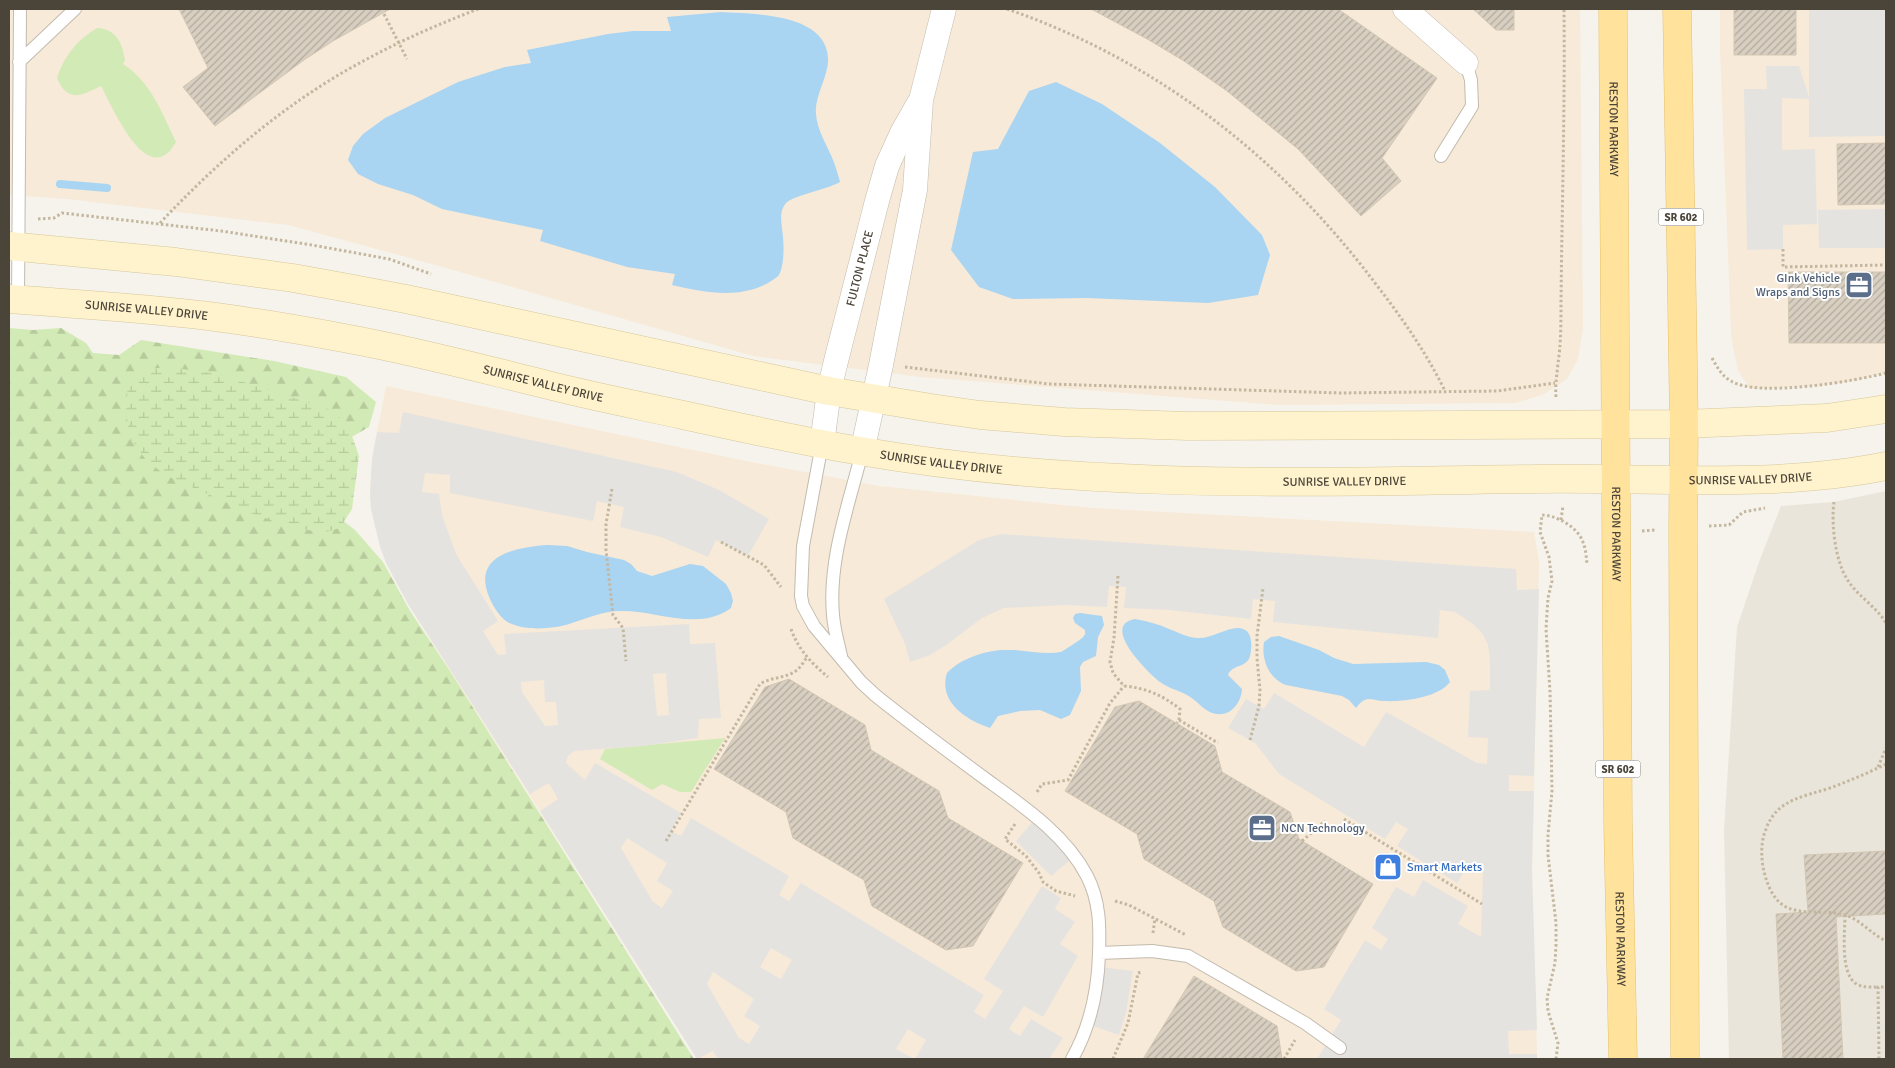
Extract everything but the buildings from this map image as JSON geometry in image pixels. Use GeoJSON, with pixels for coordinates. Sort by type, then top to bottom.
{"type":"FeatureCollection","features":[{"type":"Feature","properties":{"kind":"main road","name":"RESTON PARKWAY"},"geometry":{"type":"LineString","coordinates":[[1613,9],[1614,424],[1618,823],[1623,1059]]}},
{"type":"Feature","properties":{"kind":"main road","name":"SR 602"},"geometry":{"type":"LineString","coordinates":[[1677,9],[1684,424],[1685,1059]]}},
{"type":"Feature","properties":{"kind":"main road"},"geometry":{"type":"LineString","coordinates":[[13,247],[176,262],[293,278],[406,299],[829,390],[980,415],[1113,424],[1236,426],[1684,424],[1808,420],[1886,409]]}},
{"type":"Feature","properties":{"kind":"main road","name":"SUNRISE VALLEY DRIVE"},"geometry":{"type":"LineString","coordinates":[[13,299],[207,316],[351,339],[445,358],[546,385],[822,444],[862,452],[1001,470],[1151,480],[1683,480],[1842,474],[1886,466]]}},
{"type":"Feature","properties":{"kind":"street","name":"FULTON PLACE"},"geometry":{"type":"LineString","coordinates":[[862,452],[915,190],[921,100],[944,9]]}},
{"type":"Feature","properties":{"kind":"street"},"geometry":{"type":"LineString","coordinates":[[1405,9],[1466,63]]}},
{"type":"Feature","properties":{"kind":"street","name":"FULTON PLACE"},"geometry":{"type":"LineString","coordinates":[[822,444],[829,390],[887,166],[902,133],[921,100]]}},
{"type":"Feature","properties":{"kind":"lane"},"geometry":{"type":"LineString","coordinates":[[13,299],[20,9]]}},
{"type":"Feature","properties":{"kind":"lane"},"geometry":{"type":"LineString","coordinates":[[19,62],[74,9]]}},
{"type":"Feature","properties":{"kind":"lane"},"geometry":{"type":"LineString","coordinates":[[1441,156],[1472,106],[1471,80],[1466,63]]}},
{"type":"Feature","properties":{"kind":"lane"},"geometry":{"type":"LineString","coordinates":[[822,444],[803,546],[801,596],[803,606],[814,626],[861,682],[875,695],[1027,810],[1062,842],[1080,864],[1092,888],[1099,912],[1101,937],[1100,967],[1093,1005],[1081,1042],[1072,1059]]}},
{"type":"Feature","properties":{"kind":"lane"},"geometry":{"type":"LineString","coordinates":[[842,659],[833,614],[833,582],[838,551],[862,452]]}},
{"type":"Feature","properties":{"kind":"lane"},"geometry":{"type":"LineString","coordinates":[[1100,953],[1152,951],[1177,954],[1194,960],[1304,1023],[1340,1048]]}},
{"type":"Feature","properties":{"kind":"path"},"geometry":{"type":"LineString","coordinates":[[159,224],[192,190],[240,146],[265,126],[338,76],[431,27],[478,9]]}},
{"type":"Feature","properties":{"kind":"path"},"geometry":{"type":"LineString","coordinates":[[1007,9],[1058,29],[1107,52],[1154,78],[1230,131],[1268,163],[1323,220],[1356,258],[1417,339],[1432,364],[1445,392]]}},
{"type":"Feature","properties":{"kind":"path"},"geometry":{"type":"LineString","coordinates":[[917,368],[1049,384],[1341,394],[1497,391],[1555,383],[1561,306],[1564,9]]}},
{"type":"Feature","properties":{"kind":"path"},"geometry":{"type":"LineString","coordinates":[[384,14],[407,59]]}},
{"type":"Feature","properties":{"kind":"path"},"geometry":{"type":"LineString","coordinates":[[1783,249],[1784,268],[1886,265]]}},
{"type":"Feature","properties":{"kind":"path"},"geometry":{"type":"LineString","coordinates":[[1712,358],[1718,368],[1732,382],[1754,389],[1816,386],[1886,373]]}},
{"type":"Feature","properties":{"kind":"path"},"geometry":{"type":"LineString","coordinates":[[612,489],[606,524],[606,550],[613,615],[623,628],[626,661]]}},
{"type":"Feature","properties":{"kind":"path"},"geometry":{"type":"LineString","coordinates":[[1834,502],[1832,514],[1836,542],[1846,579],[1883,617],[1886,623]]}},
{"type":"Feature","properties":{"kind":"path"},"geometry":{"type":"LineString","coordinates":[[1556,1059],[1558,1043],[1548,1011],[1547,998],[1555,963],[1556,945],[1556,923],[1548,855],[1552,792],[1546,611],[1552,581],[1549,557],[1540,532],[1542,515],[1561,520]]}},
{"type":"Feature","properties":{"kind":"path"},"geometry":{"type":"LineString","coordinates":[[721,542],[764,565],[778,580],[783,594]]}},
{"type":"Feature","properties":{"kind":"path"},"geometry":{"type":"LineString","coordinates":[[1118,576],[1114,638],[1110,662],[1113,673],[1124,686],[1143,689],[1160,695],[1180,709],[1178,722],[1218,743]]}},
{"type":"Feature","properties":{"kind":"path"},"geometry":{"type":"LineString","coordinates":[[1250,740],[1259,706],[1257,636],[1263,588]]}},
{"type":"Feature","properties":{"kind":"path"},"geometry":{"type":"LineString","coordinates":[[666,841],[760,684],[766,680],[793,673],[798,670],[807,657],[794,637],[790,625]]}},
{"type":"Feature","properties":{"kind":"path"},"geometry":{"type":"LineString","coordinates":[[1068,780],[1110,704],[1124,686]]}},
{"type":"Feature","properties":{"kind":"path"},"geometry":{"type":"LineString","coordinates":[[1878,768],[1886,748]]}},
{"type":"Feature","properties":{"kind":"path"},"geometry":{"type":"LineString","coordinates":[[1886,764],[1854,779],[1800,797],[1780,807],[1773,813],[1762,843],[1763,863],[1767,882],[1773,894],[1784,906],[1800,911],[1836,912],[1845,915],[1855,919],[1886,941]]}},
{"type":"Feature","properties":{"kind":"path"},"geometry":{"type":"LineString","coordinates":[[1344,819],[1482,904]]}},
{"type":"Feature","properties":{"kind":"path"},"geometry":{"type":"LineString","coordinates":[[1302,841],[1325,821]]}},
{"type":"Feature","properties":{"kind":"path"},"geometry":{"type":"LineString","coordinates":[[1015,824],[1006,839],[1026,856],[1039,873],[1043,882],[1056,892]]}},
{"type":"Feature","properties":{"kind":"path"},"geometry":{"type":"LineString","coordinates":[[1113,1059],[1128,1023],[1138,973],[1149,966],[1155,918],[1120,902]]}},
{"type":"Feature","properties":{"kind":"path"},"geometry":{"type":"LineString","coordinates":[[1845,915],[1845,957],[1847,970],[1855,982],[1867,987],[1886,988]]}},
{"type":"Feature","properties":{"kind":"path"},"geometry":{"type":"LineString","coordinates":[[1878,987],[1879,1059]]}},
{"type":"Feature","properties":{"kind":"path"},"geometry":{"type":"LineString","coordinates":[[1284,1059],[1296,1038]]}},
{"type":"Feature","properties":{"kind":"shaded area"},"geometry":{"type":"Polygon","coordinates":[[[9,9],[1580,9],[1583,329],[1578,359],[1567,379],[1544,394],[1516,403],[1278,405],[921,377],[753,356],[432,264],[288,225],[67,199],[9,195],[9,9]]]}},
{"type":"Feature","properties":{"kind":"shaded area"},"geometry":{"type":"Polygon","coordinates":[[[1720,9],[1886,9],[1886,373],[1854,381],[1816,386],[1754,389],[1749,388],[1738,370],[1731,332],[1720,9]]]}},
{"type":"Feature","properties":{"kind":"shaded area"},"geometry":{"type":"Polygon","coordinates":[[[1809,9],[1886,9],[1886,136],[1809,137],[1809,99],[1782,98],[1782,150],[1815,149],[1817,224],[1783,225],[1783,249],[1747,250],[1744,89],[1767,89],[1766,66],[1799,66],[1809,97],[1809,9]]]}},
{"type":"Feature","properties":{"kind":"shaded area"},"geometry":{"type":"Polygon","coordinates":[[[1886,209],[1886,248],[1819,248],[1818,210],[1886,209]]]}},
{"type":"Feature","properties":{"kind":"shaded area"},"geometry":{"type":"Polygon","coordinates":[[[386,386],[746,461],[879,486],[1092,508],[1534,532],[1539,561],[1532,870],[1537,1059],[697,1059],[408,604],[386,563],[375,525],[370,495],[372,459],[386,386]]]}},
{"type":"Feature","properties":{"kind":"shaded area"},"geometry":{"type":"Polygon","coordinates":[[[403,412],[677,472],[719,490],[769,519],[748,556],[716,540],[708,557],[661,537],[620,527],[624,507],[597,501],[593,521],[450,493],[450,475],[425,473],[422,492],[439,494],[442,515],[456,554],[498,621],[483,631],[498,655],[506,654],[504,634],[689,624],[690,644],[715,643],[721,718],[699,719],[698,738],[643,746],[574,751],[568,756],[566,763],[585,780],[595,763],[681,813],[671,831],[681,836],[691,818],[789,876],[779,895],[789,901],[801,883],[984,995],[974,1012],[985,1019],[1003,991],[984,979],[1042,886],[1061,898],[1055,909],[1075,922],[1060,944],[1078,956],[1043,1017],[1024,1006],[1009,1029],[1020,1036],[1031,1019],[1063,1038],[1049,1059],[915,1059],[926,1040],[908,1029],[896,1049],[914,1059],[718,1059],[713,1051],[697,1059],[540,811],[558,799],[549,783],[530,794],[408,604],[386,563],[371,509],[372,459],[377,432],[399,433],[403,412]],[[666,673],[653,674],[657,716],[669,715],[666,673]],[[544,680],[521,682],[522,692],[545,726],[558,725],[556,702],[545,702],[544,680]],[[627,838],[621,848],[653,902],[662,908],[673,891],[657,881],[667,863],[627,838]],[[771,948],[760,967],[781,979],[792,960],[771,948]],[[713,972],[707,984],[739,1038],[749,1044],[760,1026],[744,1016],[754,999],[713,972]]]}},
{"type":"Feature","properties":{"kind":"shaded area"},"geometry":{"type":"Polygon","coordinates":[[[1886,491],[1886,1059],[1729,1059],[1724,830],[1737,627],[1759,562],[1781,506],[1834,502],[1886,491]]]}},
{"type":"Feature","properties":{"kind":"shaded area"},"geometry":{"type":"Polygon","coordinates":[[[1001,534],[1516,569],[1517,590],[1539,589],[1534,776],[1509,775],[1509,791],[1534,791],[1532,870],[1537,1030],[1508,1031],[1509,1054],[1537,1054],[1537,1059],[1317,1059],[1341,1020],[1324,1009],[1365,940],[1381,950],[1388,939],[1372,928],[1396,887],[1414,897],[1423,880],[1468,906],[1458,924],[1481,937],[1483,873],[1469,864],[1457,883],[1397,846],[1408,829],[1396,822],[1385,839],[1279,774],[1255,743],[1228,728],[1246,699],[1264,709],[1274,693],[1364,747],[1386,712],[1477,763],[1487,764],[1488,738],[1468,737],[1470,691],[1490,690],[1488,645],[1482,633],[1473,624],[1455,612],[1440,610],[1438,638],[1273,622],[1275,601],[1253,599],[1251,619],[1169,610],[1124,608],[1126,587],[1109,586],[1107,607],[1066,605],[1004,608],[982,618],[930,655],[910,662],[905,644],[884,599],[979,540],[1001,534]]]}},
{"type":"Feature","properties":{"kind":"shaded area"},"geometry":{"type":"Polygon","coordinates":[[[1036,818],[1074,857],[1051,876],[1016,841],[1036,818]]]}},
{"type":"Feature","properties":{"kind":"shaded area"},"geometry":{"type":"Polygon","coordinates":[[[1100,967],[1133,971],[1126,1013],[1119,1035],[1087,1024],[1100,967]]]}},
{"type":"Feature","properties":{"kind":"green space"},"geometry":{"type":"Polygon","coordinates":[[[97,28],[109,31],[117,38],[124,53],[125,60],[123,64],[133,71],[155,99],[176,142],[165,155],[154,157],[143,152],[122,126],[101,86],[75,95],[70,94],[61,86],[57,78],[67,56],[77,43],[97,28]]]}},
{"type":"Feature","properties":{"kind":"green space"},"geometry":{"type":"Polygon","coordinates":[[[9,328],[33,330],[61,328],[86,343],[93,353],[119,355],[141,340],[274,361],[346,377],[376,402],[369,427],[348,439],[321,504],[355,530],[383,562],[410,611],[450,671],[694,1059],[9,1059],[9,328]]]}},
{"type":"Feature","properties":{"kind":"green space"},"geometry":{"type":"Polygon","coordinates":[[[169,367],[218,374],[326,408],[346,422],[359,456],[352,509],[340,528],[322,533],[291,527],[250,513],[165,475],[146,460],[130,437],[126,413],[128,383],[147,369],[169,367]]]}},
{"type":"Feature","properties":{"kind":"green space"},"geometry":{"type":"Polygon","coordinates":[[[725,738],[691,792],[680,792],[662,784],[652,790],[600,759],[605,749],[725,738]]]}},
{"type":"Feature","properties":{"kind":"water"},"geometry":{"type":"Polygon","coordinates":[[[721,12],[768,16],[801,24],[815,32],[824,43],[828,58],[828,65],[817,100],[816,114],[820,132],[840,182],[796,197],[786,203],[781,215],[783,262],[781,271],[773,280],[755,289],[720,293],[672,285],[675,274],[627,267],[540,241],[543,230],[442,209],[413,195],[378,184],[358,174],[348,160],[353,146],[363,134],[385,118],[458,82],[505,67],[531,63],[527,50],[608,34],[633,31],[671,31],[667,17],[721,12]]]}},
{"type":"Feature","properties":{"kind":"water"},"geometry":{"type":"Polygon","coordinates":[[[1056,82],[1102,104],[1160,143],[1215,187],[1262,235],[1270,255],[1258,295],[1208,303],[1087,298],[1013,299],[979,287],[951,250],[973,152],[998,149],[1029,91],[1056,82]]]}},
{"type":"Feature","properties":{"kind":"water"},"geometry":{"type":"Polygon","coordinates":[[[548,545],[567,546],[624,560],[637,571],[652,576],[690,564],[703,566],[726,584],[733,601],[731,608],[719,615],[691,619],[614,611],[550,628],[526,628],[508,622],[499,614],[490,599],[485,584],[486,572],[491,563],[511,551],[548,545]]]}},
{"type":"Feature","properties":{"kind":"water"},"geometry":{"type":"Polygon","coordinates":[[[1075,614],[1102,616],[1104,625],[1098,637],[1096,656],[1083,662],[1080,667],[1081,691],[1070,715],[1061,719],[1040,710],[1020,711],[998,716],[990,728],[963,715],[950,701],[945,683],[947,673],[953,667],[968,658],[994,651],[1061,652],[1085,635],[1085,630],[1075,623],[1073,618],[1075,614]]]}},
{"type":"Feature","properties":{"kind":"water"},"geometry":{"type":"Polygon","coordinates":[[[1135,619],[1157,624],[1194,638],[1204,638],[1233,628],[1243,629],[1249,633],[1251,649],[1248,660],[1233,669],[1228,675],[1242,689],[1236,706],[1226,713],[1215,714],[1184,693],[1163,684],[1154,677],[1137,659],[1124,639],[1122,630],[1125,623],[1135,619]]]}},
{"type":"Feature","properties":{"kind":"water"},"geometry":{"type":"Polygon","coordinates":[[[1279,636],[1353,664],[1426,662],[1439,665],[1445,670],[1450,682],[1437,692],[1419,698],[1400,701],[1368,699],[1362,701],[1356,708],[1349,700],[1342,696],[1286,685],[1275,678],[1265,661],[1263,648],[1264,642],[1271,637],[1279,636]]]}},
{"type":"Feature","properties":{"kind":"waterway"},"geometry":{"type":"LineString","coordinates":[[60,184],[107,188]]}},
{"type":"Feature","properties":{"kind":"place","name":"GInk Vehicle Wraps and Signs"},"geometry":{"type":"Point","coordinates":[1859,285]}},
{"type":"Feature","properties":{"kind":"place","name":"NCN Technology"},"geometry":{"type":"Point","coordinates":[1262,828]}},
{"type":"Feature","properties":{"kind":"place","name":"Smart Markets"},"geometry":{"type":"Point","coordinates":[1388,867]}}]}
